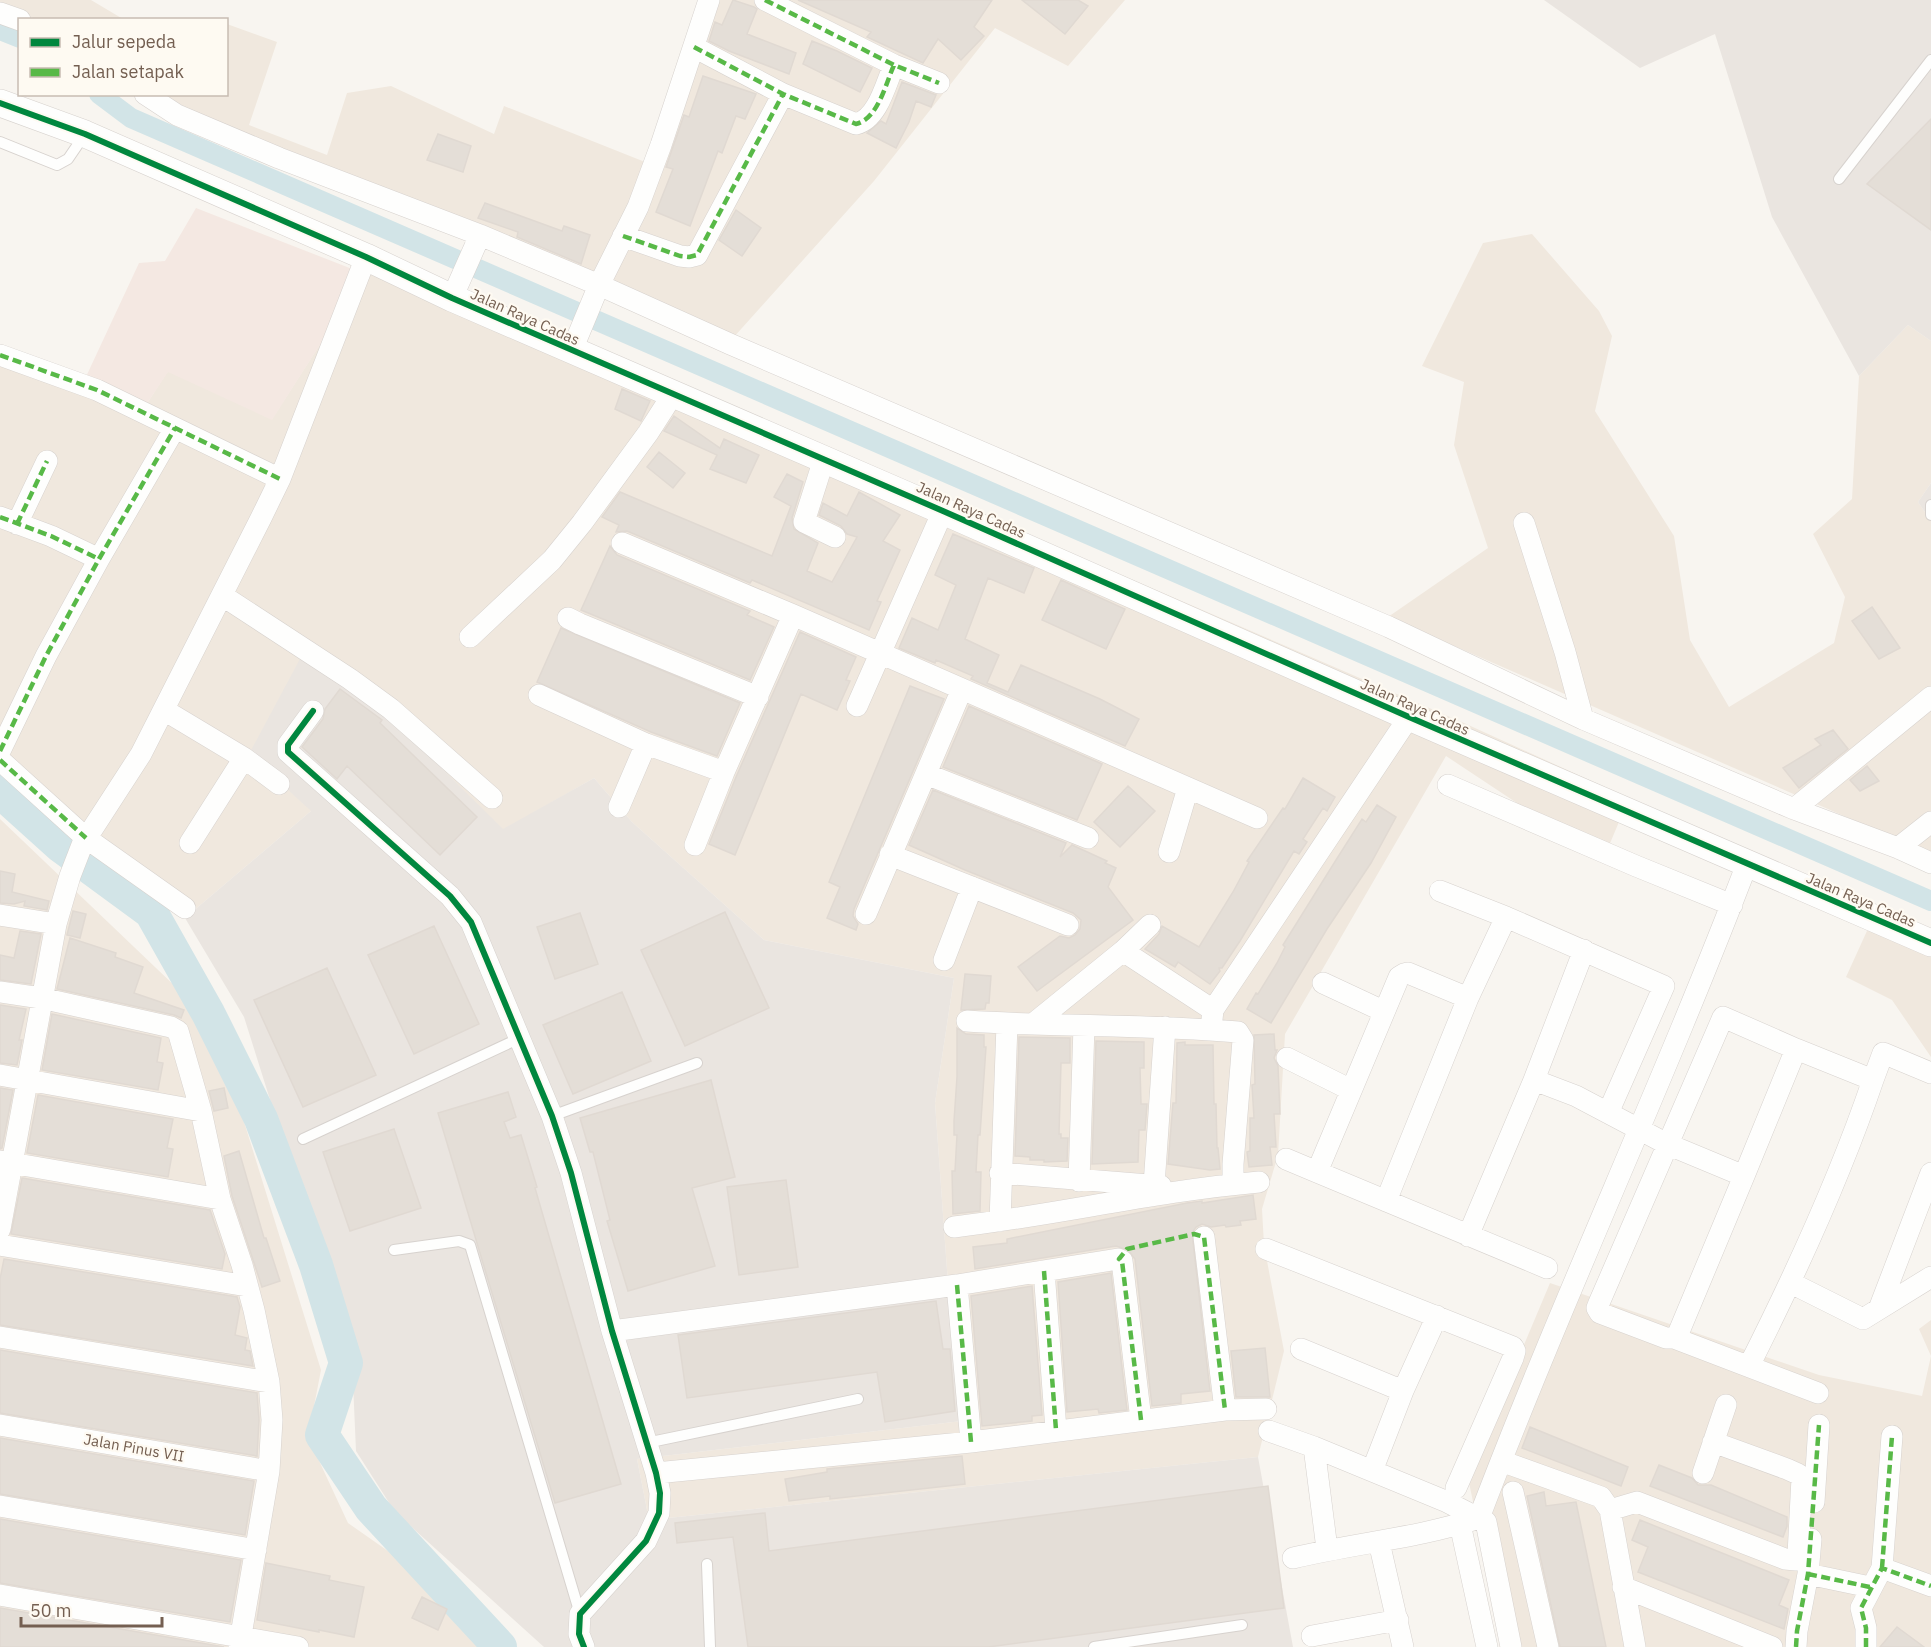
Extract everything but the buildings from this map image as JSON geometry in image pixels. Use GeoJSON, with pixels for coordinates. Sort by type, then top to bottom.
{"type":"FeatureCollection","features":[{"type":"Feature","properties":{"kind":"street"},"geometry":{"type":"LineString","coordinates":[[573,347],[638,207],[710,0]]}},
{"type":"Feature","properties":{"kind":"street"},"geometry":{"type":"LineString","coordinates":[[765,0],[894,65],[939,83]]}},
{"type":"Feature","properties":{"kind":"street"},"geometry":{"type":"LineString","coordinates":[[0,13],[18,19]]}},
{"type":"Feature","properties":{"kind":"street"},"geometry":{"type":"LineString","coordinates":[[694,46],[783,94],[850,123],[860,124],[874,109],[894,65]]}},
{"type":"Feature","properties":{"kind":"street"},"geometry":{"type":"LineString","coordinates":[[623,236],[680,256],[689,258],[697,255],[783,94]]}},
{"type":"Feature","properties":{"kind":"street"},"geometry":{"type":"LineString","coordinates":[[148,96],[177,115],[258,150],[599,287],[1389,627],[1583,719],[1794,809],[1898,848],[1931,863]]}},
{"type":"Feature","properties":{"kind":"street","name":"Jalan Raya Cadas"},"geometry":{"type":"LineString","coordinates":[[0,103],[85,134],[454,294],[673,394],[1931,943]]}},
{"type":"Feature","properties":{"kind":"street"},"geometry":{"type":"LineString","coordinates":[[454,294],[479,237]]}},
{"type":"Feature","properties":{"kind":"street"},"geometry":{"type":"LineString","coordinates":[[0,1229],[6,1162],[27,1080],[56,924],[70,876],[84,842],[141,754],[223,596],[280,479],[366,257]]}},
{"type":"Feature","properties":{"kind":"street"},"geometry":{"type":"LineString","coordinates":[[0,355],[97,390],[280,479]]}},
{"type":"Feature","properties":{"kind":"street"},"geometry":{"type":"LineString","coordinates":[[471,637],[552,560],[648,433],[673,394]]}},
{"type":"Feature","properties":{"kind":"street"},"geometry":{"type":"LineString","coordinates":[[0,751],[46,657],[99,559],[175,428]]}},
{"type":"Feature","properties":{"kind":"street"},"geometry":{"type":"LineString","coordinates":[[824,459],[804,522],[835,537]]}},
{"type":"Feature","properties":{"kind":"street"},"geometry":{"type":"LineString","coordinates":[[47,461],[9,521],[51,536],[99,559]]}},
{"type":"Feature","properties":{"kind":"street"},"geometry":{"type":"LineString","coordinates":[[857,706],[943,511]]}},
{"type":"Feature","properties":{"kind":"street"},"geometry":{"type":"LineString","coordinates":[[1524,524],[1583,719]]}},
{"type":"Feature","properties":{"kind":"street"},"geometry":{"type":"LineString","coordinates":[[622,543],[793,615],[1257,818]]}},
{"type":"Feature","properties":{"kind":"street"},"geometry":{"type":"LineString","coordinates":[[223,596],[350,679],[391,709],[492,798]]}},
{"type":"Feature","properties":{"kind":"street"},"geometry":{"type":"LineString","coordinates":[[695,845],[724,772],[793,615]]}},
{"type":"Feature","properties":{"kind":"street"},"geometry":{"type":"LineString","coordinates":[[568,618],[758,697]]}},
{"type":"Feature","properties":{"kind":"street"},"geometry":{"type":"LineString","coordinates":[[866,914],[962,689]]}},
{"type":"Feature","properties":{"kind":"street"},"geometry":{"type":"LineString","coordinates":[[539,695],[646,744],[724,772]]}},
{"type":"Feature","properties":{"kind":"street"},"geometry":{"type":"LineString","coordinates":[[1794,809],[1931,697]]}},
{"type":"Feature","properties":{"kind":"street"},"geometry":{"type":"LineString","coordinates":[[164,710],[244,758],[279,784]]}},
{"type":"Feature","properties":{"kind":"street"},"geometry":{"type":"LineString","coordinates":[[313,711],[288,745],[288,752],[463,909],[471,922],[520,1038],[552,1116],[572,1173],[612,1331],[660,1492],[659,1513],[645,1541],[580,1614],[579,1634],[584,1647]]}},
{"type":"Feature","properties":{"kind":"street"},"geometry":{"type":"LineString","coordinates":[[968,1021],[1007,1024],[1165,1027],[1212,1020],[1409,717]]}},
{"type":"Feature","properties":{"kind":"street"},"geometry":{"type":"LineString","coordinates":[[619,807],[646,744]]}},
{"type":"Feature","properties":{"kind":"street"},"geometry":{"type":"LineString","coordinates":[[190,843],[244,758]]}},
{"type":"Feature","properties":{"kind":"street"},"geometry":{"type":"LineString","coordinates":[[0,760],[84,842],[185,908]]}},
{"type":"Feature","properties":{"kind":"street"},"geometry":{"type":"LineString","coordinates":[[926,774],[1088,838]]}},
{"type":"Feature","properties":{"kind":"street"},"geometry":{"type":"LineString","coordinates":[[1448,785],[1732,905]]}},
{"type":"Feature","properties":{"kind":"street"},"geometry":{"type":"LineString","coordinates":[[1169,852],[1188,788]]}},
{"type":"Feature","properties":{"kind":"street"},"geometry":{"type":"LineString","coordinates":[[1898,848],[1931,822]]}},
{"type":"Feature","properties":{"kind":"street"},"geometry":{"type":"LineString","coordinates":[[890,855],[1068,925]]}},
{"type":"Feature","properties":{"kind":"street"},"geometry":{"type":"LineString","coordinates":[[1487,1647],[1470,1521],[1501,1461],[1637,1130],[1713,953],[1747,864]]}},
{"type":"Feature","properties":{"kind":"street"},"geometry":{"type":"LineString","coordinates":[[944,960],[972,887]]}},
{"type":"Feature","properties":{"kind":"street"},"geometry":{"type":"LineString","coordinates":[[1440,891],[1584,950],[1664,986],[1608,1113]]}},
{"type":"Feature","properties":{"kind":"street"},"geometry":{"type":"LineString","coordinates":[[0,915],[56,924]]}},
{"type":"Feature","properties":{"kind":"street"},"geometry":{"type":"LineString","coordinates":[[1386,1201],[1468,998],[1506,917]]}},
{"type":"Feature","properties":{"kind":"street"},"geometry":{"type":"LineString","coordinates":[[1034,1023],[1123,951],[1149,925]]}},
{"type":"Feature","properties":{"kind":"street"},"geometry":{"type":"LineString","coordinates":[[1467,1236],[1534,1080],[1584,950]]}},
{"type":"Feature","properties":{"kind":"street"},"geometry":{"type":"LineString","coordinates":[[1123,951],[1212,1020],[1238,1032],[1243,1040],[1233,1184]]}},
{"type":"Feature","properties":{"kind":"street"},"geometry":{"type":"LineString","coordinates":[[1317,1172],[1399,977],[1408,973],[1468,998]]}},
{"type":"Feature","properties":{"kind":"street"},"geometry":{"type":"LineString","coordinates":[[1323,983],[1383,1011]]}},
{"type":"Feature","properties":{"kind":"street"},"geometry":{"type":"LineString","coordinates":[[0,992],[41,999],[178,1031],[201,1112],[220,1199],[248,1286],[269,1382],[272,1429],[269,1471],[240,1642]]}},
{"type":"Feature","properties":{"kind":"street"},"geometry":{"type":"LineString","coordinates":[[1818,1393],[1674,1338],[1666,1338],[1600,1313],[1597,1308],[1723,1017],[1873,1080]]}},
{"type":"Feature","properties":{"kind":"street"},"geometry":{"type":"LineString","coordinates":[[1000,1221],[1007,1024]]}},
{"type":"Feature","properties":{"kind":"street"},"geometry":{"type":"LineString","coordinates":[[1079,1181],[1084,1026]]}},
{"type":"Feature","properties":{"kind":"street"},"geometry":{"type":"LineString","coordinates":[[1154,1185],[1165,1027]]}},
{"type":"Feature","properties":{"kind":"street"},"geometry":{"type":"LineString","coordinates":[[1674,1338],[1678,1334],[1796,1049]]}},
{"type":"Feature","properties":{"kind":"street"},"geometry":{"type":"LineString","coordinates":[[1749,1366],[1791,1283],[1858,1122],[1883,1053],[1931,1073]]}},
{"type":"Feature","properties":{"kind":"street"},"geometry":{"type":"LineString","coordinates":[[1287,1058],[1351,1090]]}},
{"type":"Feature","properties":{"kind":"street"},"geometry":{"type":"LineString","coordinates":[[0,1076],[201,1112]]}},
{"type":"Feature","properties":{"kind":"street"},"geometry":{"type":"LineString","coordinates":[[1534,1080],[1576,1096],[1637,1130],[1744,1176]]}},
{"type":"Feature","properties":{"kind":"street"},"geometry":{"type":"LineString","coordinates":[[1286,1159],[1548,1268]]}},
{"type":"Feature","properties":{"kind":"street"},"geometry":{"type":"LineString","coordinates":[[6,1162],[220,1199]]}},
{"type":"Feature","properties":{"kind":"street"},"geometry":{"type":"LineString","coordinates":[[1000,1173],[1191,1190]]}},
{"type":"Feature","properties":{"kind":"street"},"geometry":{"type":"LineString","coordinates":[[1879,1309],[1931,1173]]}},
{"type":"Feature","properties":{"kind":"street"},"geometry":{"type":"LineString","coordinates":[[954,1227],[1191,1190],[1259,1182]]}},
{"type":"Feature","properties":{"kind":"street"},"geometry":{"type":"LineString","coordinates":[[1204,1237],[1225,1410]]}},
{"type":"Feature","properties":{"kind":"street"},"geometry":{"type":"LineString","coordinates":[[0,1245],[248,1286]]}},
{"type":"Feature","properties":{"kind":"street"},"geometry":{"type":"LineString","coordinates":[[1266,1249],[1513,1347],[1515,1351],[1456,1488]]}},
{"type":"Feature","properties":{"kind":"street"},"geometry":{"type":"LineString","coordinates":[[612,1331],[957,1285],[1117,1258],[1122,1261],[1141,1420]]}},
{"type":"Feature","properties":{"kind":"street"},"geometry":{"type":"LineString","coordinates":[[1044,1271],[1056,1430]]}},
{"type":"Feature","properties":{"kind":"street"},"geometry":{"type":"LineString","coordinates":[[1791,1283],[1863,1319],[1931,1277]]}},
{"type":"Feature","properties":{"kind":"street"},"geometry":{"type":"LineString","coordinates":[[957,1285],[971,1442]]}},
{"type":"Feature","properties":{"kind":"street"},"geometry":{"type":"LineString","coordinates":[[1372,1471],[1403,1391],[1437,1316]]}},
{"type":"Feature","properties":{"kind":"street"},"geometry":{"type":"LineString","coordinates":[[0,1337],[269,1382]]}},
{"type":"Feature","properties":{"kind":"street"},"geometry":{"type":"LineString","coordinates":[[1301,1349],[1403,1391]]}},
{"type":"Feature","properties":{"kind":"street"},"geometry":{"type":"LineString","coordinates":[[1703,1473],[1726,1405]]}},
{"type":"Feature","properties":{"kind":"street"},"geometry":{"type":"LineString","coordinates":[[656,1473],[971,1442],[1225,1410],[1266,1409]]}},
{"type":"Feature","properties":{"kind":"street","name":"Jalan Pinus VII"},"geometry":{"type":"LineString","coordinates":[[0,1425],[269,1471]]}},
{"type":"Feature","properties":{"kind":"street"},"geometry":{"type":"LineString","coordinates":[[1796,1647],[1808,1574],[1819,1425]]}},
{"type":"Feature","properties":{"kind":"street"},"geometry":{"type":"LineString","coordinates":[[1269,1431],[1445,1501],[1470,1521]]}},
{"type":"Feature","properties":{"kind":"street"},"geometry":{"type":"LineString","coordinates":[[1866,1647],[1866,1628],[1861,1608],[1882,1568],[1892,1436]]}},
{"type":"Feature","properties":{"kind":"street"},"geometry":{"type":"LineString","coordinates":[[1610,1510],[1637,1502],[1785,1559],[1796,1560],[1802,1478],[1798,1473],[1713,1442]]}},
{"type":"Feature","properties":{"kind":"street"},"geometry":{"type":"LineString","coordinates":[[1314,1447],[1327,1550]]}},
{"type":"Feature","properties":{"kind":"street"},"geometry":{"type":"LineString","coordinates":[[1501,1461],[1601,1497],[1610,1510],[1635,1647]]}},
{"type":"Feature","properties":{"kind":"street"},"geometry":{"type":"LineString","coordinates":[[1513,1492],[1548,1647]]}},
{"type":"Feature","properties":{"kind":"street"},"geometry":{"type":"LineString","coordinates":[[0,1506],[256,1550]]}},
{"type":"Feature","properties":{"kind":"street"},"geometry":{"type":"LineString","coordinates":[[1293,1558],[1379,1542],[1470,1521],[1486,1522],[1511,1647]]}},
{"type":"Feature","properties":{"kind":"street"},"geometry":{"type":"LineString","coordinates":[[1379,1542],[1403,1647]]}},
{"type":"Feature","properties":{"kind":"street"},"geometry":{"type":"LineString","coordinates":[[1882,1568],[1931,1586]]}},
{"type":"Feature","properties":{"kind":"street"},"geometry":{"type":"LineString","coordinates":[[1808,1574],[1870,1587]]}},
{"type":"Feature","properties":{"kind":"street"},"geometry":{"type":"LineString","coordinates":[[1623,1587],[1772,1647]]}},
{"type":"Feature","properties":{"kind":"street"},"geometry":{"type":"LineString","coordinates":[[0,1595],[240,1642],[298,1647]]}},
{"type":"Feature","properties":{"kind":"street"},"geometry":{"type":"LineString","coordinates":[[1312,1636],[1398,1620]]}},
{"type":"Feature","properties":{"kind":"lane"},"geometry":{"type":"LineString","coordinates":[[1839,179],[1931,60]]}},
{"type":"Feature","properties":{"kind":"lane"},"geometry":{"type":"LineString","coordinates":[[0,142],[57,165],[69,159],[85,134]]}},
{"type":"Feature","properties":{"kind":"lane"},"geometry":{"type":"LineString","coordinates":[[1931,505],[1931,515]]}},
{"type":"Feature","properties":{"kind":"lane"},"geometry":{"type":"LineString","coordinates":[[303,1139],[520,1038]]}},
{"type":"Feature","properties":{"kind":"lane"},"geometry":{"type":"LineString","coordinates":[[552,1116],[593,1099],[698,1063]]}},
{"type":"Feature","properties":{"kind":"lane"},"geometry":{"type":"LineString","coordinates":[[394,1250],[459,1241],[470,1245],[580,1614]]}},
{"type":"Feature","properties":{"kind":"lane"},"geometry":{"type":"LineString","coordinates":[[646,1443],[858,1399]]}},
{"type":"Feature","properties":{"kind":"lane"},"geometry":{"type":"LineString","coordinates":[[707,1564],[710,1647]]}},
{"type":"Feature","properties":{"kind":"lane"},"geometry":{"type":"LineString","coordinates":[[1094,1647],[1242,1625]]}},
{"type":"Feature","properties":{"kind":"shaded area"},"geometry":{"type":"Polygon","coordinates":[[[0,0],[91,0],[121,18],[34,18],[0,8],[0,0]]]}},
{"type":"Feature","properties":{"kind":"shaded area"},"geometry":{"type":"Polygon","coordinates":[[[701,0],[1125,0],[1068,66],[995,28],[874,181],[733,338],[157,96],[228,96],[228,24],[277,42],[249,125],[327,155],[347,93],[391,86],[494,134],[504,106],[645,162],[701,0]]]}},
{"type":"Feature","properties":{"kind":"shaded area"},"geometry":{"type":"Polygon","coordinates":[[[1544,0],[1931,0],[1931,341],[1908,325],[1859,376],[1772,217],[1715,34],[1640,68],[1544,0]]]}},
{"type":"Feature","properties":{"kind":"shaded area"},"geometry":{"type":"Polygon","coordinates":[[[196,208],[365,274],[272,420],[168,372],[146,405],[84,381],[139,263],[165,261],[196,208]]]}},
{"type":"Feature","properties":{"kind":"shaded area"},"geometry":{"type":"Polygon","coordinates":[[[1532,234],[1599,311],[1612,336],[1595,411],[1674,536],[1690,640],[1729,707],[1834,643],[1845,597],[1813,534],[1852,499],[1859,376],[1908,325],[1931,341],[1931,483],[1918,502],[1931,521],[1931,854],[1388,617],[1488,548],[1454,445],[1464,382],[1422,366],[1483,243],[1532,234]]]}},
{"type":"Feature","properties":{"kind":"shaded area"},"geometry":{"type":"Polygon","coordinates":[[[378,254],[1464,723],[1629,798],[1603,860],[1446,756],[1285,1034],[1278,1155],[1262,1209],[1264,1245],[1284,1351],[1258,1457],[649,1520],[637,1459],[962,1421],[947,1270],[935,1103],[954,978],[764,940],[632,822],[594,778],[503,830],[399,726],[311,811],[185,918],[54,827],[0,775],[0,349],[146,405],[168,371],[272,419],[378,254]]]}},
{"type":"Feature","properties":{"kind":"shaded area"},"geometry":{"type":"Polygon","coordinates":[[[1931,483],[1931,521],[1918,502],[1931,483]]]}},
{"type":"Feature","properties":{"kind":"shaded area"},"geometry":{"type":"Polygon","coordinates":[[[301,657],[399,726],[503,829],[594,778],[632,822],[764,940],[954,978],[935,1103],[947,1270],[962,1421],[637,1459],[649,1520],[1258,1457],[1293,1647],[544,1647],[395,1512],[356,1451],[352,1360],[244,1017],[185,918],[311,811],[249,754],[301,657]]]}},
{"type":"Feature","properties":{"kind":"shaded area"},"geometry":{"type":"Polygon","coordinates":[[[0,819],[178,989],[241,1112],[321,1370],[308,1437],[348,1523],[448,1593],[500,1647],[0,1647],[0,819]]]}},
{"type":"Feature","properties":{"kind":"shaded area"},"geometry":{"type":"Polygon","coordinates":[[[1877,909],[1931,932],[1931,1057],[1892,1000],[1846,977],[1877,909]]]}},
{"type":"Feature","properties":{"kind":"shaded area"},"geometry":{"type":"Polygon","coordinates":[[[1550,1283],[1819,1375],[1922,1396],[1931,1356],[1931,1647],[1504,1647],[1468,1478],[1550,1283]]]}},
{"type":"Feature","properties":{"kind":"shaded area"},"geometry":{"type":"Polygon","coordinates":[[[1931,1320],[1931,1356],[1919,1329],[1931,1320]]]}},
{"type":"Feature","properties":{"kind":"waterway"},"geometry":{"type":"LineString","coordinates":[[0,30],[18,37]]}},
{"type":"Feature","properties":{"kind":"waterway"},"geometry":{"type":"LineString","coordinates":[[102,96],[131,118],[1931,901]]}},
{"type":"Feature","properties":{"kind":"waterway"},"geometry":{"type":"LineString","coordinates":[[0,791],[61,846],[151,912],[208,1013],[261,1119],[316,1265],[346,1363],[322,1435],[371,1508],[500,1647]]}},
{"type":"Feature","properties":{"kind":"marked path"},"geometry":{"type":"LineString","coordinates":[[765,0],[894,65],[939,83]]}},
{"type":"Feature","properties":{"kind":"marked path"},"geometry":{"type":"LineString","coordinates":[[694,47],[783,94],[856,124],[864,121],[876,108],[894,65]]}},
{"type":"Feature","properties":{"kind":"marked path"},"geometry":{"type":"LineString","coordinates":[[623,236],[680,256],[697,255],[783,94]]}},
{"type":"Feature","properties":{"kind":"marked path"},"geometry":{"type":"LineString","coordinates":[[0,355],[97,390],[280,479]]}},
{"type":"Feature","properties":{"kind":"marked path"},"geometry":{"type":"LineString","coordinates":[[0,751],[46,656],[175,428]]}},
{"type":"Feature","properties":{"kind":"marked path"},"geometry":{"type":"LineString","coordinates":[[17,524],[47,461]]}},
{"type":"Feature","properties":{"kind":"marked path"},"geometry":{"type":"LineString","coordinates":[[0,517],[51,536],[99,559]]}},
{"type":"Feature","properties":{"kind":"marked path"},"geometry":{"type":"LineString","coordinates":[[0,760],[86,838]]}},
{"type":"Feature","properties":{"kind":"marked path"},"geometry":{"type":"LineString","coordinates":[[1141,1420],[1122,1261],[1119,1259],[1127,1249],[1194,1234],[1204,1237],[1225,1410]]}},
{"type":"Feature","properties":{"kind":"marked path"},"geometry":{"type":"LineString","coordinates":[[1044,1271],[1056,1430]]}},
{"type":"Feature","properties":{"kind":"marked path"},"geometry":{"type":"LineString","coordinates":[[957,1285],[971,1442]]}},
{"type":"Feature","properties":{"kind":"marked path"},"geometry":{"type":"LineString","coordinates":[[1796,1647],[1808,1574],[1819,1425]]}},
{"type":"Feature","properties":{"kind":"marked path"},"geometry":{"type":"LineString","coordinates":[[1882,1568],[1892,1436]]}},
{"type":"Feature","properties":{"kind":"marked path"},"geometry":{"type":"LineString","coordinates":[[1866,1647],[1866,1628],[1861,1608],[1882,1568],[1931,1586]]}},
{"type":"Feature","properties":{"kind":"marked path"},"geometry":{"type":"LineString","coordinates":[[1808,1574],[1870,1587]]}},
{"type":"Feature","properties":{"kind":"cycle path"},"geometry":{"type":"LineString","coordinates":[[0,103],[85,134],[366,257],[452,298],[1931,943]]}},
{"type":"Feature","properties":{"kind":"cycle path"},"geometry":{"type":"LineString","coordinates":[[313,711],[288,745],[288,752],[450,896],[471,922],[552,1116],[571,1173],[612,1331],[656,1473],[660,1493],[659,1513],[646,1541],[580,1614],[579,1634],[584,1647]]}}]}
